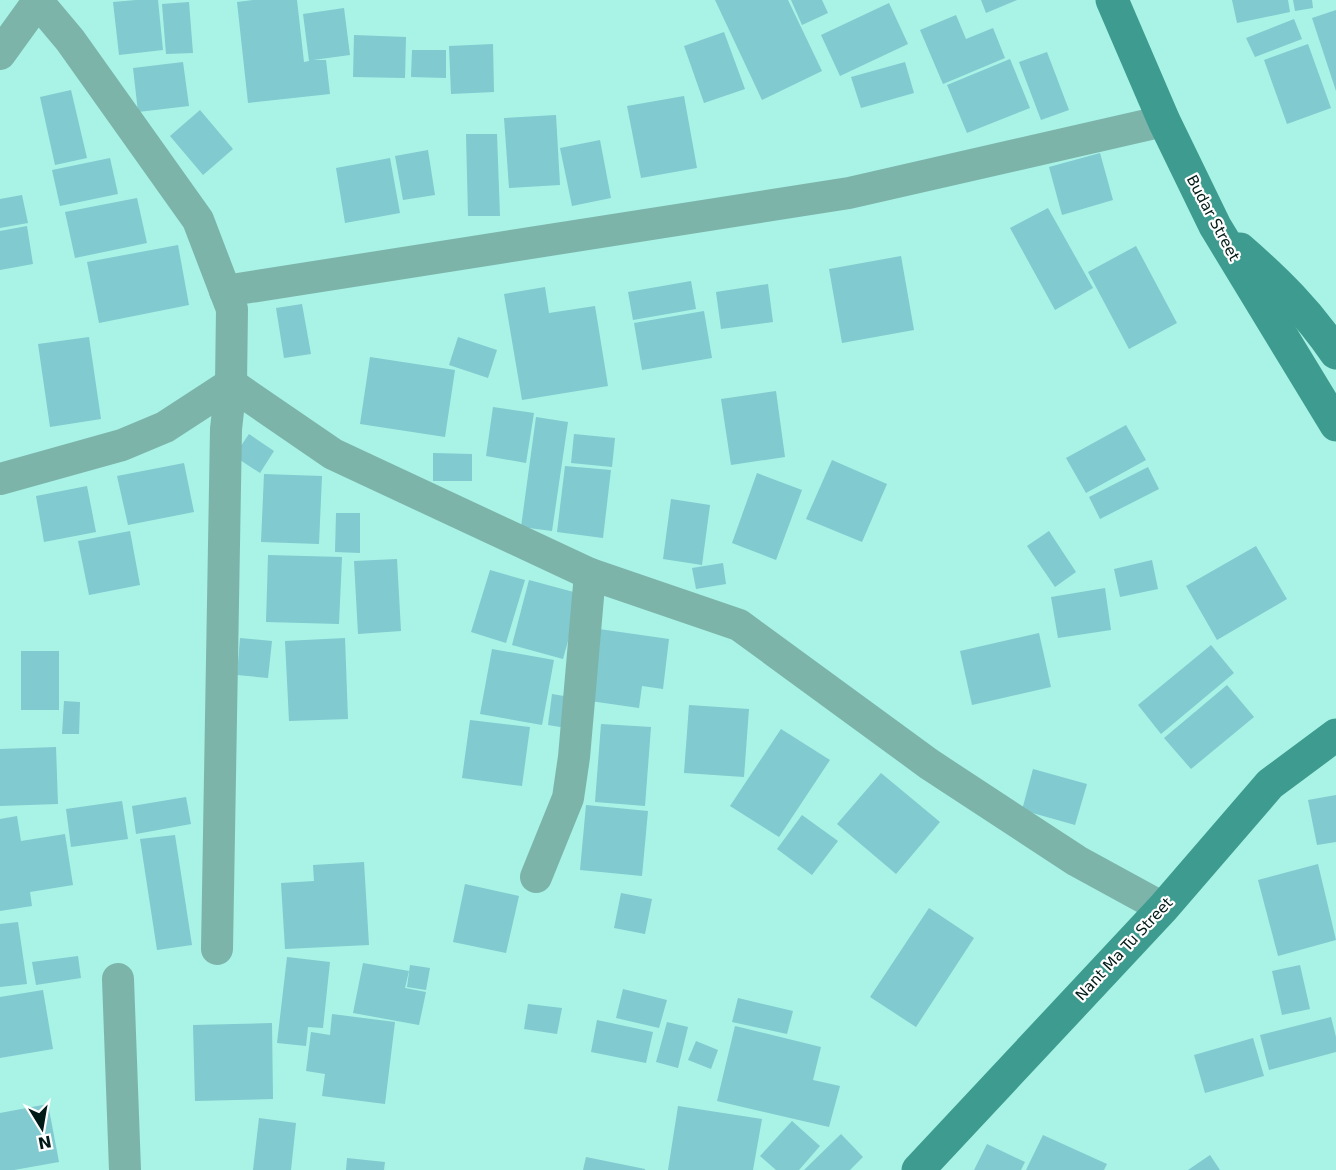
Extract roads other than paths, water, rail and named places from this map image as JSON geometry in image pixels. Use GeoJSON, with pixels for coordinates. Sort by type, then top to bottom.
{"type":"FeatureCollection","features":[{"type":"Feature","properties":{"kind":"main road","name":"Budar Street"},"geometry":{"type":"LineString","coordinates":[[1112,0],[1164,121],[1215,226],[1336,425]]}},
{"type":"Feature","properties":{"kind":"main road"},"geometry":{"type":"LineString","coordinates":[[1215,226],[1278,282],[1313,320],[1336,353]]}},
{"type":"Feature","properties":{"kind":"main road","name":"Nant Ma Tu Street"},"geometry":{"type":"LineString","coordinates":[[918,1170],[1163,908],[1270,784],[1336,735]]}},
{"type":"Feature","properties":{"kind":"street"},"geometry":{"type":"LineString","coordinates":[[0,54],[38,1],[70,40],[198,220],[232,309],[231,384],[226,429],[217,949]]}},
{"type":"Feature","properties":{"kind":"street"},"geometry":{"type":"LineString","coordinates":[[225,291],[849,193],[1164,121]]}},
{"type":"Feature","properties":{"kind":"street"},"geometry":{"type":"LineString","coordinates":[[0,480],[122,445],[165,427],[231,384]]}},
{"type":"Feature","properties":{"kind":"street"},"geometry":{"type":"LineString","coordinates":[[231,384],[333,454],[590,574],[739,625],[929,764],[1077,861],[1163,908]]}},
{"type":"Feature","properties":{"kind":"street"},"geometry":{"type":"LineString","coordinates":[[536,877],[568,798],[574,757],[590,574]]}},
{"type":"Feature","properties":{"kind":"street"},"geometry":{"type":"LineString","coordinates":[[118,979],[125,1170]]}}]}
